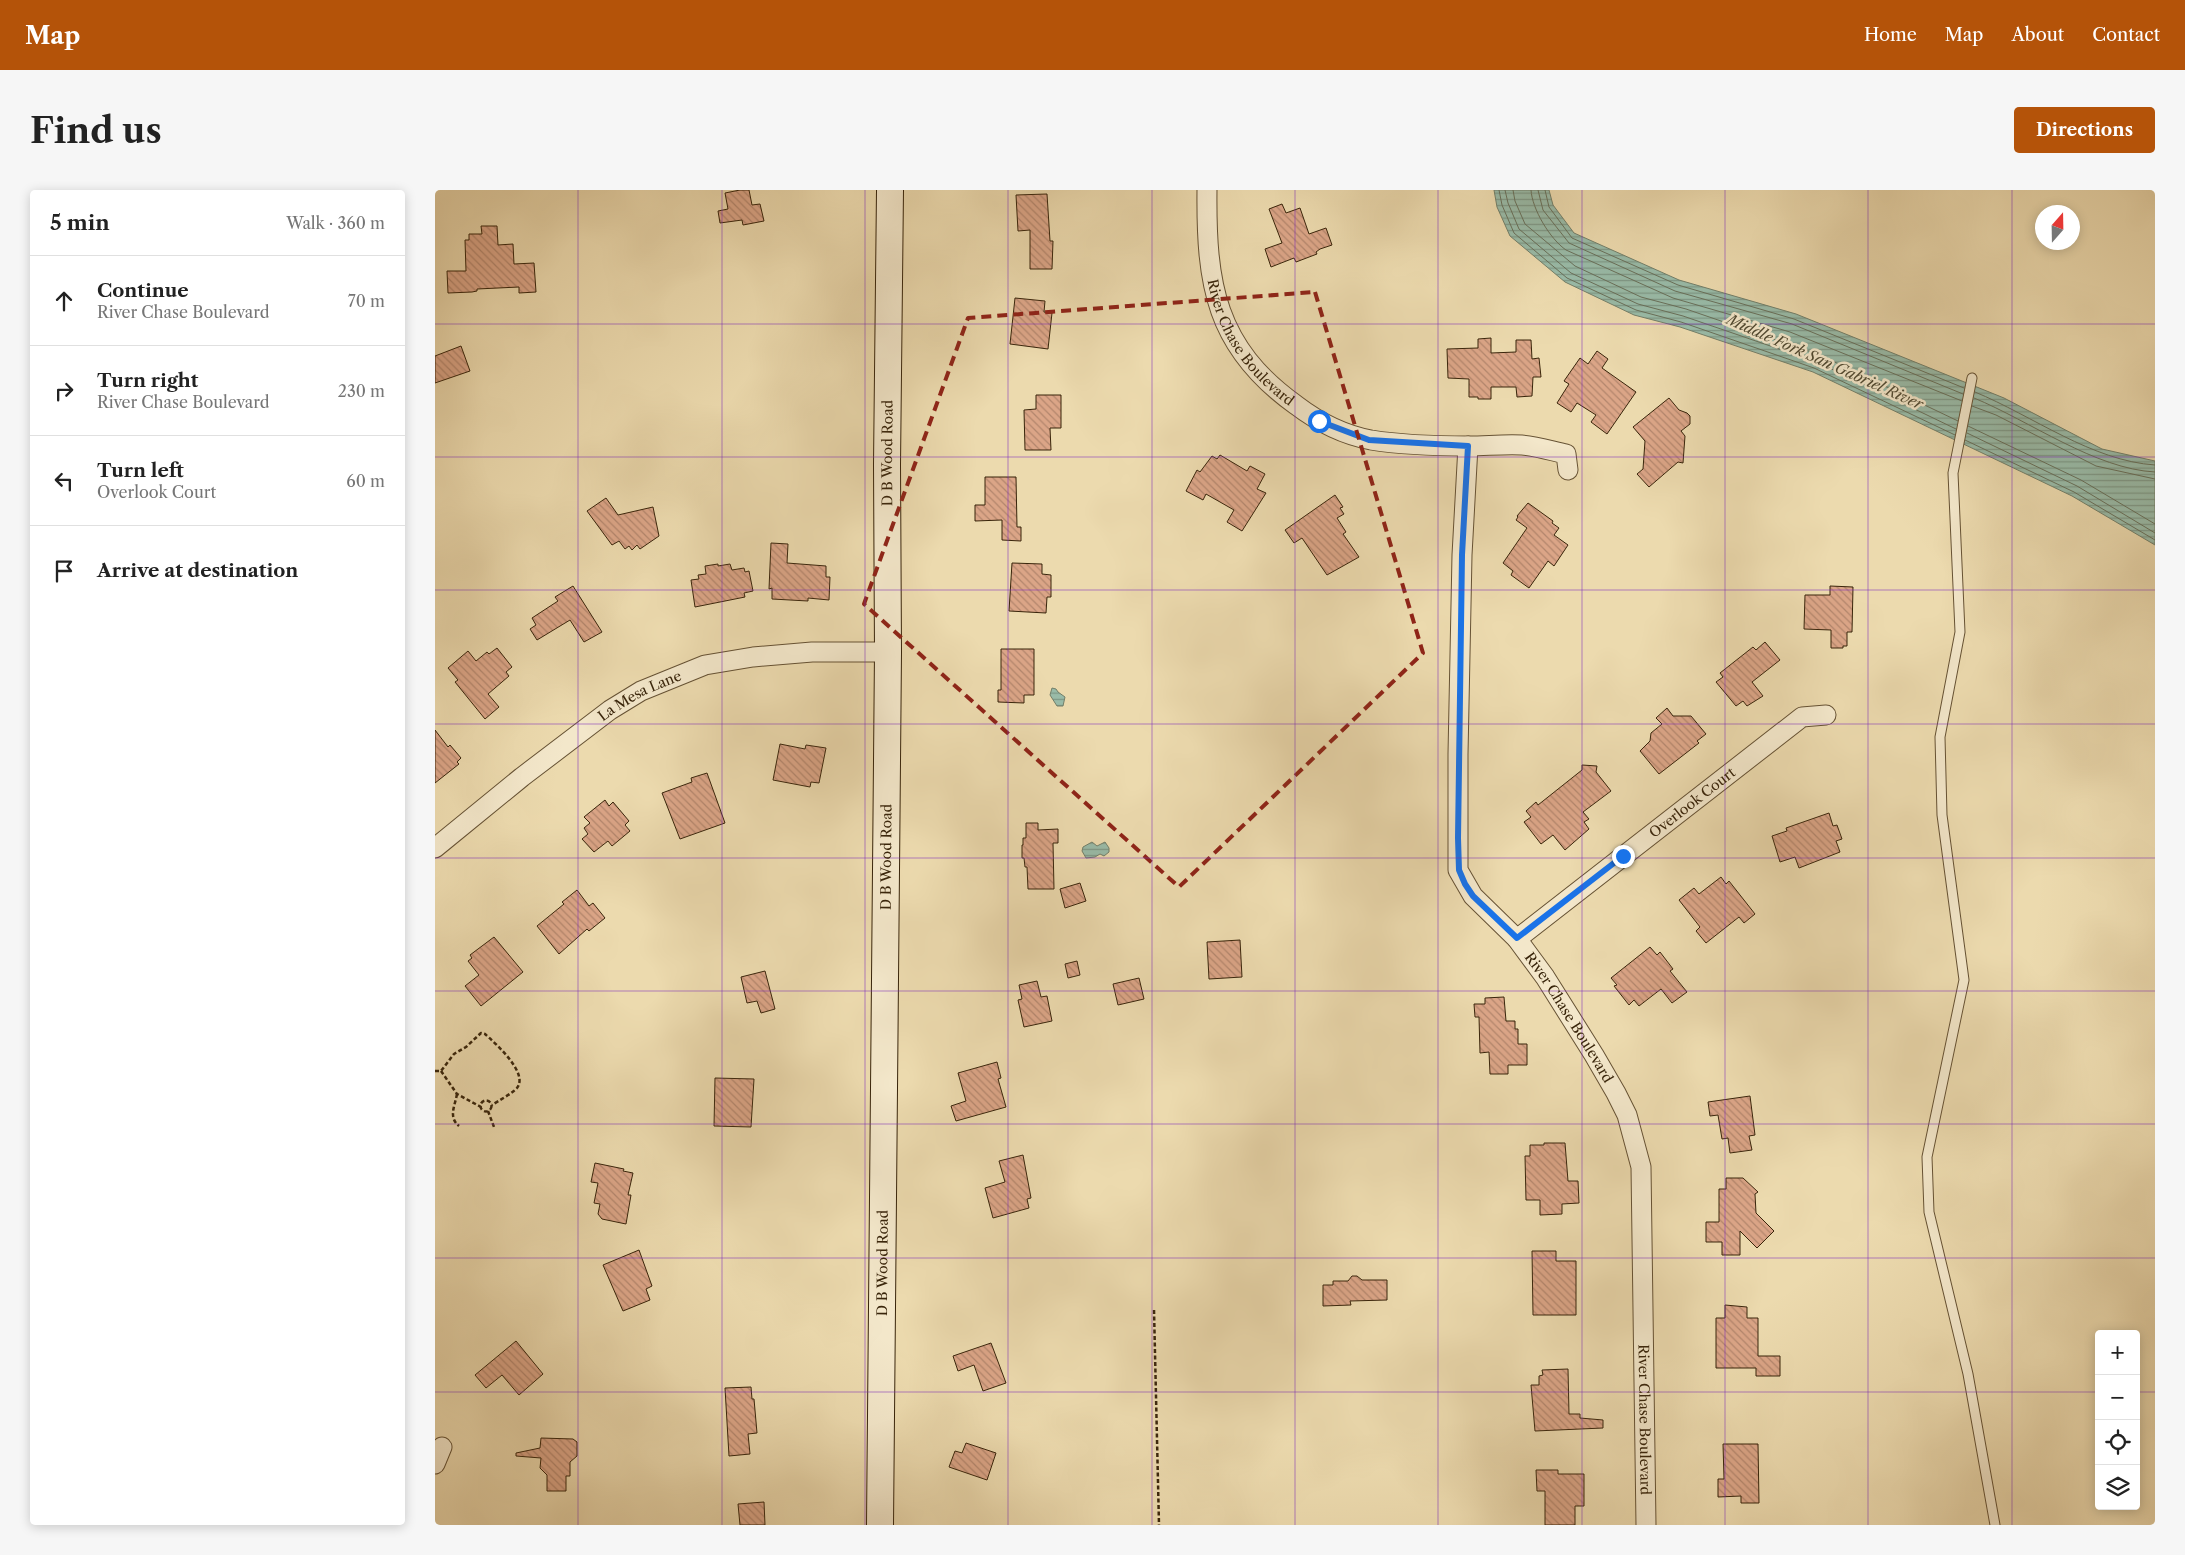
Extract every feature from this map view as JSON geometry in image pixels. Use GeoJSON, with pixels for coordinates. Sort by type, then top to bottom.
{"type":"FeatureCollection","features":[{"type":"Feature","properties":{"kind":"main road","name":"D B Wood Road"},"geometry":{"type":"LineString","coordinates":[[880,1525],[890,190]]}},
{"type":"Feature","properties":{"kind":"street","name":"River Chase Boulevard"},"geometry":{"type":"LineString","coordinates":[[1207,190],[1209,268],[1216,298],[1225,326],[1257,373],[1279,393],[1319,421],[1369,440],[1468,446],[1462,555],[1458,754],[1459,870],[1473,896],[1517,938],[1560,999],[1616,1093],[1633,1132],[1641,1167],[1647,1525]]}},
{"type":"Feature","properties":{"kind":"street"},"geometry":{"type":"LineString","coordinates":[[1468,446],[1524,445],[1566,454],[1568,470]]}},
{"type":"Feature","properties":{"kind":"street","name":"La Mesa Lane"},"geometry":{"type":"LineString","coordinates":[[435,848],[522,777],[610,710],[641,690],[705,665],[753,656],[813,652],[888,652]]}},
{"type":"Feature","properties":{"kind":"street","name":"Overlook Court"},"geometry":{"type":"LineString","coordinates":[[1517,938],[1802,716],[1826,715]]}},
{"type":"Feature","properties":{"kind":"street"},"geometry":{"type":"LineString","coordinates":[[435,1464],[442,1447]]}},
{"type":"Feature","properties":{"kind":"lane"},"geometry":{"type":"LineString","coordinates":[[1972,378],[1953,473],[1959,632],[1940,737],[1942,815],[1964,980],[1927,1157],[1929,1212],[1968,1374],[1995,1525]]}},
{"type":"Feature","properties":{"kind":"path"},"geometry":{"type":"LineString","coordinates":[[441,1071],[454,1054],[474,1041],[481,1033],[485,1034],[516,1067],[520,1082],[517,1089],[491,1105],[488,1111],[494,1127]]}},
{"type":"Feature","properties":{"kind":"path"},"geometry":{"type":"LineString","coordinates":[[435,1071],[441,1071]]}},
{"type":"Feature","properties":{"kind":"path"},"geometry":{"type":"LineString","coordinates":[[441,1071],[457,1094],[481,1107],[483,1111],[488,1111]]}},
{"type":"Feature","properties":{"kind":"path"},"geometry":{"type":"LineString","coordinates":[[457,1094],[452,1114],[456,1124],[459,1126]]}},
{"type":"Feature","properties":{"kind":"path"},"geometry":{"type":"LineString","coordinates":[[481,1107],[485,1101],[488,1101],[491,1105]]}},
{"type":"Feature","properties":{"kind":"path"},"geometry":{"type":"LineString","coordinates":[[1154,1310],[1159,1525]]}},
{"type":"Feature","properties":{"kind":"highlighted area"},"geometry":{"type":"Polygon","coordinates":[[[1315,292],[1423,653],[1179,887],[864,604],[968,318],[1315,292]]]}},
{"type":"Feature","properties":{"kind":"water","name":"Middle Fork San Gabriel River"},"geometry":{"type":"Polygon","coordinates":[[[1494,190],[1549,190],[1553,205],[1574,233],[1679,280],[1796,314],[2004,398],[2102,449],[2155,461],[2155,545],[2072,496],[1813,372],[1680,327],[1634,315],[1565,282],[1510,236],[1497,207],[1494,190]]]}},
{"type":"Feature","properties":{"kind":"water"},"geometry":{"type":"Polygon","coordinates":[[[1052,688],[1065,697],[1063,706],[1057,706],[1050,695],[1052,688]]]}},
{"type":"Feature","properties":{"kind":"water"},"geometry":{"type":"Polygon","coordinates":[[[1092,842],[1097,846],[1105,842],[1109,852],[1104,856],[1100,854],[1095,857],[1086,858],[1082,851],[1083,847],[1092,842]]]}},
{"type":"Feature","properties":{"kind":"building"},"geometry":{"type":"Polygon","coordinates":[[[749,190],[752,205],[760,204],[764,221],[743,225],[742,220],[720,223],[718,211],[728,209],[725,193],[749,190]]]}},
{"type":"Feature","properties":{"kind":"building"},"geometry":{"type":"Polygon","coordinates":[[[1047,194],[1050,241],[1053,241],[1052,269],[1030,269],[1030,230],[1018,231],[1016,195],[1047,194]]]}},
{"type":"Feature","properties":{"kind":"building"},"geometry":{"type":"Polygon","coordinates":[[[1282,204],[1286,213],[1300,208],[1309,234],[1326,228],[1332,245],[1320,249],[1316,252],[1317,254],[1296,262],[1294,258],[1271,267],[1265,249],[1282,243],[1269,209],[1282,204]]]}},
{"type":"Feature","properties":{"kind":"building"},"geometry":{"type":"Polygon","coordinates":[[[481,226],[497,226],[498,245],[513,244],[514,264],[534,263],[536,292],[519,293],[519,287],[477,289],[477,291],[472,292],[448,293],[447,271],[466,271],[465,240],[469,240],[469,234],[482,234],[481,226]]]}},
{"type":"Feature","properties":{"kind":"building"},"geometry":{"type":"Polygon","coordinates":[[[1015,298],[1045,301],[1044,312],[1052,313],[1048,349],[1010,344],[1015,298]]]}},
{"type":"Feature","properties":{"kind":"building"},"geometry":{"type":"Polygon","coordinates":[[[1491,338],[1491,353],[1516,352],[1516,340],[1531,340],[1532,359],[1539,358],[1541,377],[1533,377],[1532,396],[1517,397],[1516,387],[1491,387],[1491,399],[1478,399],[1478,397],[1469,397],[1469,379],[1448,378],[1447,349],[1478,348],[1478,339],[1491,338]]]}},
{"type":"Feature","properties":{"kind":"building"},"geometry":{"type":"Polygon","coordinates":[[[461,346],[470,371],[435,383],[435,356],[461,346]]]}},
{"type":"Feature","properties":{"kind":"building"},"geometry":{"type":"Polygon","coordinates":[[[1597,351],[1608,359],[1602,368],[1636,392],[1607,434],[1591,422],[1596,415],[1577,403],[1571,412],[1557,403],[1569,384],[1564,381],[1580,358],[1588,364],[1597,351]]]}},
{"type":"Feature","properties":{"kind":"building"},"geometry":{"type":"Polygon","coordinates":[[[1036,395],[1061,395],[1061,428],[1050,428],[1051,450],[1025,450],[1024,410],[1036,409],[1036,395]]]}},
{"type":"Feature","properties":{"kind":"building"},"geometry":{"type":"Polygon","coordinates":[[[1669,398],[1679,410],[1690,416],[1690,424],[1681,431],[1685,436],[1683,463],[1678,462],[1649,487],[1637,474],[1643,469],[1645,441],[1633,427],[1669,398]]]}},
{"type":"Feature","properties":{"kind":"building"},"geometry":{"type":"Polygon","coordinates":[[[1220,455],[1247,471],[1250,466],[1265,474],[1257,489],[1266,493],[1242,531],[1227,522],[1234,510],[1206,494],[1203,500],[1186,491],[1197,470],[1200,472],[1212,456],[1217,459],[1220,455]]]}},
{"type":"Feature","properties":{"kind":"building"},"geometry":{"type":"Polygon","coordinates":[[[985,477],[1016,477],[1017,527],[1021,527],[1021,541],[1002,540],[1002,520],[975,521],[975,505],[985,505],[985,477]]]}},
{"type":"Feature","properties":{"kind":"building"},"geometry":{"type":"Polygon","coordinates":[[[1335,495],[1343,507],[1340,508],[1344,514],[1337,518],[1346,532],[1343,534],[1359,557],[1327,575],[1302,538],[1294,543],[1285,530],[1335,495]]]}},
{"type":"Feature","properties":{"kind":"building"},"geometry":{"type":"Polygon","coordinates":[[[606,498],[618,515],[653,507],[659,536],[640,549],[637,545],[632,550],[629,546],[625,549],[619,541],[612,545],[587,511],[606,498]]]}},
{"type":"Feature","properties":{"kind":"building"},"geometry":{"type":"Polygon","coordinates":[[[1528,503],[1553,521],[1552,523],[1559,528],[1554,535],[1568,545],[1554,566],[1548,561],[1529,588],[1511,575],[1513,571],[1503,563],[1527,528],[1516,520],[1528,503]]]}},
{"type":"Feature","properties":{"kind":"building"},"geometry":{"type":"Polygon","coordinates":[[[771,543],[788,544],[787,563],[826,566],[826,577],[830,577],[829,600],[808,598],[808,601],[772,599],[772,588],[769,589],[771,543]]]}},
{"type":"Feature","properties":{"kind":"building"},"geometry":{"type":"Polygon","coordinates":[[[1012,563],[1042,564],[1042,574],[1051,575],[1051,597],[1047,597],[1046,613],[1009,611],[1012,563]]]}},
{"type":"Feature","properties":{"kind":"building"},"geometry":{"type":"Polygon","coordinates":[[[718,564],[718,566],[730,564],[732,570],[744,568],[745,572],[749,571],[753,591],[744,593],[745,597],[695,607],[691,580],[699,579],[698,575],[706,574],[705,566],[718,564]]]}},
{"type":"Feature","properties":{"kind":"building"},"geometry":{"type":"Polygon","coordinates":[[[573,586],[602,632],[584,642],[570,620],[537,640],[530,629],[536,625],[532,618],[558,601],[555,597],[573,586]]]}},
{"type":"Feature","properties":{"kind":"building"},"geometry":{"type":"Polygon","coordinates":[[[1830,586],[1853,587],[1852,632],[1847,632],[1847,646],[1843,646],[1843,648],[1831,648],[1831,630],[1804,629],[1805,595],[1830,595],[1830,586]]]}},
{"type":"Feature","properties":{"kind":"building"},"geometry":{"type":"Polygon","coordinates":[[[1765,642],[1780,660],[1752,682],[1763,696],[1747,706],[1743,701],[1736,706],[1716,682],[1723,677],[1720,673],[1753,647],[1756,650],[1765,642]]]}},
{"type":"Feature","properties":{"kind":"building"},"geometry":{"type":"Polygon","coordinates":[[[497,648],[512,667],[506,672],[509,676],[488,694],[499,707],[485,719],[455,682],[458,680],[448,668],[468,651],[476,661],[487,652],[489,654],[497,648]]]}},
{"type":"Feature","properties":{"kind":"building"},"geometry":{"type":"Polygon","coordinates":[[[1001,649],[1034,649],[1034,695],[1024,695],[1024,703],[998,702],[998,690],[1001,690],[1001,649]]]}},
{"type":"Feature","properties":{"kind":"building"},"geometry":{"type":"Polygon","coordinates":[[[1667,708],[1673,716],[1691,716],[1706,734],[1697,741],[1699,743],[1659,774],[1640,751],[1650,741],[1651,733],[1662,724],[1656,718],[1667,708]]]}},
{"type":"Feature","properties":{"kind":"building"},"geometry":{"type":"Polygon","coordinates":[[[435,730],[448,747],[450,745],[461,758],[457,762],[459,764],[435,783],[435,730]]]}},
{"type":"Feature","properties":{"kind":"building"},"geometry":{"type":"Polygon","coordinates":[[[780,744],[805,749],[806,745],[826,748],[819,783],[811,782],[810,787],[773,780],[780,744]]]}},
{"type":"Feature","properties":{"kind":"building"},"geometry":{"type":"Polygon","coordinates":[[[1582,765],[1597,766],[1596,772],[1611,791],[1583,812],[1589,819],[1584,822],[1589,829],[1565,850],[1553,835],[1541,844],[1524,822],[1531,817],[1526,811],[1536,802],[1538,805],[1582,770],[1582,765]]]}},
{"type":"Feature","properties":{"kind":"building"},"geometry":{"type":"Polygon","coordinates":[[[707,773],[725,823],[680,839],[662,793],[692,782],[691,778],[707,773]]]}},
{"type":"Feature","properties":{"kind":"building"},"geometry":{"type":"Polygon","coordinates":[[[605,800],[609,806],[613,802],[629,821],[625,825],[630,831],[612,846],[608,841],[594,852],[582,839],[588,834],[584,828],[590,823],[584,817],[605,800]]]}},
{"type":"Feature","properties":{"kind":"building"},"geometry":{"type":"Polygon","coordinates":[[[1829,813],[1833,826],[1837,825],[1842,839],[1836,841],[1840,852],[1799,868],[1795,857],[1780,862],[1772,836],[1787,831],[1786,828],[1829,813]]]}},
{"type":"Feature","properties":{"kind":"building"},"geometry":{"type":"Polygon","coordinates":[[[1026,823],[1038,823],[1038,830],[1058,829],[1058,843],[1053,843],[1054,889],[1028,889],[1027,867],[1025,867],[1024,858],[1022,858],[1023,838],[1026,838],[1026,823]]]}},
{"type":"Feature","properties":{"kind":"building"},"geometry":{"type":"Polygon","coordinates":[[[1721,877],[1726,884],[1729,881],[1755,914],[1744,923],[1739,917],[1706,943],[1696,931],[1700,927],[1679,900],[1694,888],[1699,894],[1721,877]]]}},
{"type":"Feature","properties":{"kind":"building"},"geometry":{"type":"Polygon","coordinates":[[[1080,883],[1086,901],[1065,908],[1060,889],[1080,883]]]}},
{"type":"Feature","properties":{"kind":"building"},"geometry":{"type":"Polygon","coordinates":[[[577,890],[589,906],[593,903],[605,918],[589,931],[587,929],[559,954],[537,926],[564,904],[562,902],[577,890]]]}},
{"type":"Feature","properties":{"kind":"building"},"geometry":{"type":"Polygon","coordinates":[[[494,937],[523,972],[481,1006],[465,986],[479,975],[468,961],[472,958],[470,955],[494,937]]]}},
{"type":"Feature","properties":{"kind":"building"},"geometry":{"type":"Polygon","coordinates":[[[1240,940],[1242,977],[1209,979],[1207,942],[1240,940]]]}},
{"type":"Feature","properties":{"kind":"building"},"geometry":{"type":"Polygon","coordinates":[[[1650,947],[1657,955],[1660,952],[1673,969],[1670,971],[1687,992],[1672,1003],[1661,989],[1639,1006],[1634,1000],[1629,1005],[1614,986],[1617,985],[1611,978],[1650,947]]]}},
{"type":"Feature","properties":{"kind":"building"},"geometry":{"type":"Polygon","coordinates":[[[1077,961],[1080,975],[1068,978],[1065,964],[1077,961]]]}},
{"type":"Feature","properties":{"kind":"building"},"geometry":{"type":"Polygon","coordinates":[[[765,971],[775,1009],[761,1013],[757,1001],[747,1003],[741,977],[765,971]]]}},
{"type":"Feature","properties":{"kind":"building"},"geometry":{"type":"Polygon","coordinates":[[[1139,978],[1144,999],[1118,1005],[1113,984],[1139,978]]]}},
{"type":"Feature","properties":{"kind":"building"},"geometry":{"type":"Polygon","coordinates":[[[1037,981],[1041,997],[1047,996],[1052,1021],[1024,1027],[1018,1000],[1022,999],[1019,985],[1037,981]]]}},
{"type":"Feature","properties":{"kind":"building"},"geometry":{"type":"Polygon","coordinates":[[[1504,997],[1506,1021],[1515,1021],[1515,1029],[1518,1029],[1518,1044],[1527,1044],[1527,1065],[1508,1065],[1508,1074],[1490,1074],[1489,1052],[1480,1053],[1479,1017],[1475,1017],[1474,1004],[1485,1004],[1485,998],[1504,997]]]}},
{"type":"Feature","properties":{"kind":"building"},"geometry":{"type":"Polygon","coordinates":[[[997,1062],[1001,1078],[998,1079],[1006,1107],[956,1121],[951,1106],[966,1101],[958,1073],[997,1062]]]}},
{"type":"Feature","properties":{"kind":"building"},"geometry":{"type":"Polygon","coordinates":[[[715,1078],[754,1079],[751,1127],[714,1126],[715,1078]]]}},
{"type":"Feature","properties":{"kind":"building"},"geometry":{"type":"Polygon","coordinates":[[[1750,1096],[1755,1135],[1749,1136],[1752,1150],[1730,1153],[1728,1138],[1722,1139],[1718,1115],[1710,1116],[1708,1102],[1750,1096]]]}},
{"type":"Feature","properties":{"kind":"building"},"geometry":{"type":"Polygon","coordinates":[[[1544,1143],[1565,1143],[1568,1181],[1578,1181],[1579,1203],[1562,1204],[1562,1214],[1540,1215],[1540,1200],[1526,1200],[1525,1156],[1530,1156],[1530,1145],[1544,1145],[1544,1143]]]}},
{"type":"Feature","properties":{"kind":"building"},"geometry":{"type":"Polygon","coordinates":[[[1023,1155],[1031,1198],[1027,1199],[1029,1208],[993,1218],[985,1188],[1005,1182],[999,1161],[1023,1155]]]}},
{"type":"Feature","properties":{"kind":"building"},"geometry":{"type":"Polygon","coordinates":[[[595,1163],[624,1169],[623,1171],[633,1173],[628,1195],[631,1195],[626,1224],[602,1219],[598,1214],[600,1204],[594,1203],[598,1183],[591,1182],[595,1163]]]}},
{"type":"Feature","properties":{"kind":"building"},"geometry":{"type":"Polygon","coordinates":[[[1726,1178],[1743,1178],[1758,1192],[1755,1194],[1756,1213],[1774,1231],[1757,1248],[1740,1231],[1740,1255],[1722,1255],[1722,1242],[1706,1242],[1706,1222],[1719,1222],[1719,1189],[1726,1189],[1726,1178]]]}},
{"type":"Feature","properties":{"kind":"building"},"geometry":{"type":"Polygon","coordinates":[[[639,1250],[652,1286],[646,1289],[650,1300],[623,1311],[603,1265],[639,1250]]]}},
{"type":"Feature","properties":{"kind":"building"},"geometry":{"type":"Polygon","coordinates":[[[1532,1251],[1556,1251],[1556,1261],[1576,1261],[1576,1315],[1533,1315],[1532,1251]]]}},
{"type":"Feature","properties":{"kind":"building"},"geometry":{"type":"Polygon","coordinates":[[[1352,1276],[1357,1276],[1362,1280],[1387,1280],[1387,1300],[1350,1301],[1351,1305],[1323,1306],[1323,1285],[1333,1285],[1333,1281],[1348,1281],[1352,1276]]]}},
{"type":"Feature","properties":{"kind":"building"},"geometry":{"type":"Polygon","coordinates":[[[1725,1305],[1747,1307],[1747,1318],[1758,1318],[1758,1356],[1780,1356],[1780,1376],[1756,1376],[1756,1368],[1716,1368],[1716,1318],[1725,1318],[1725,1305]]]}},
{"type":"Feature","properties":{"kind":"building"},"geometry":{"type":"Polygon","coordinates":[[[516,1341],[543,1374],[519,1395],[502,1375],[486,1388],[475,1375],[516,1341]]]}},
{"type":"Feature","properties":{"kind":"building"},"geometry":{"type":"Polygon","coordinates":[[[991,1343],[1006,1383],[983,1391],[974,1365],[958,1371],[953,1356],[991,1343]]]}},
{"type":"Feature","properties":{"kind":"building"},"geometry":{"type":"Polygon","coordinates":[[[1568,1369],[1569,1414],[1580,1414],[1580,1418],[1603,1420],[1603,1428],[1535,1431],[1531,1385],[1539,1385],[1539,1376],[1543,1375],[1542,1370],[1568,1369]]]}},
{"type":"Feature","properties":{"kind":"building"},"geometry":{"type":"Polygon","coordinates":[[[751,1387],[757,1433],[748,1434],[750,1454],[729,1456],[725,1388],[751,1387]]]}},
{"type":"Feature","properties":{"kind":"building"},"geometry":{"type":"Polygon","coordinates":[[[541,1438],[573,1439],[577,1442],[577,1456],[570,1462],[570,1476],[566,1476],[566,1491],[547,1491],[547,1475],[540,1468],[541,1458],[516,1456],[516,1453],[540,1448],[541,1438]]]}},
{"type":"Feature","properties":{"kind":"building"},"geometry":{"type":"Polygon","coordinates":[[[966,1443],[996,1453],[987,1480],[949,1467],[955,1451],[962,1453],[966,1443]]]}},
{"type":"Feature","properties":{"kind":"building"},"geometry":{"type":"Polygon","coordinates":[[[1723,1444],[1758,1444],[1759,1503],[1741,1503],[1741,1496],[1718,1497],[1718,1479],[1724,1479],[1723,1444]]]}},
{"type":"Feature","properties":{"kind":"building"},"geometry":{"type":"Polygon","coordinates":[[[1536,1470],[1558,1470],[1558,1474],[1584,1474],[1584,1506],[1575,1506],[1575,1525],[1545,1525],[1545,1491],[1537,1491],[1536,1470]]]}},
{"type":"Feature","properties":{"kind":"building"},"geometry":{"type":"Polygon","coordinates":[[[764,1502],[765,1525],[740,1525],[738,1504],[764,1502]]]}},
{"type":"Feature","properties":{"kind":"route"},"geometry":{"type":"LineString","coordinates":[[1319,421],[1369,440],[1468,446],[1462,555],[1458,838],[1459,870],[1473,896],[1517,938],[1623,856]]}}]}
